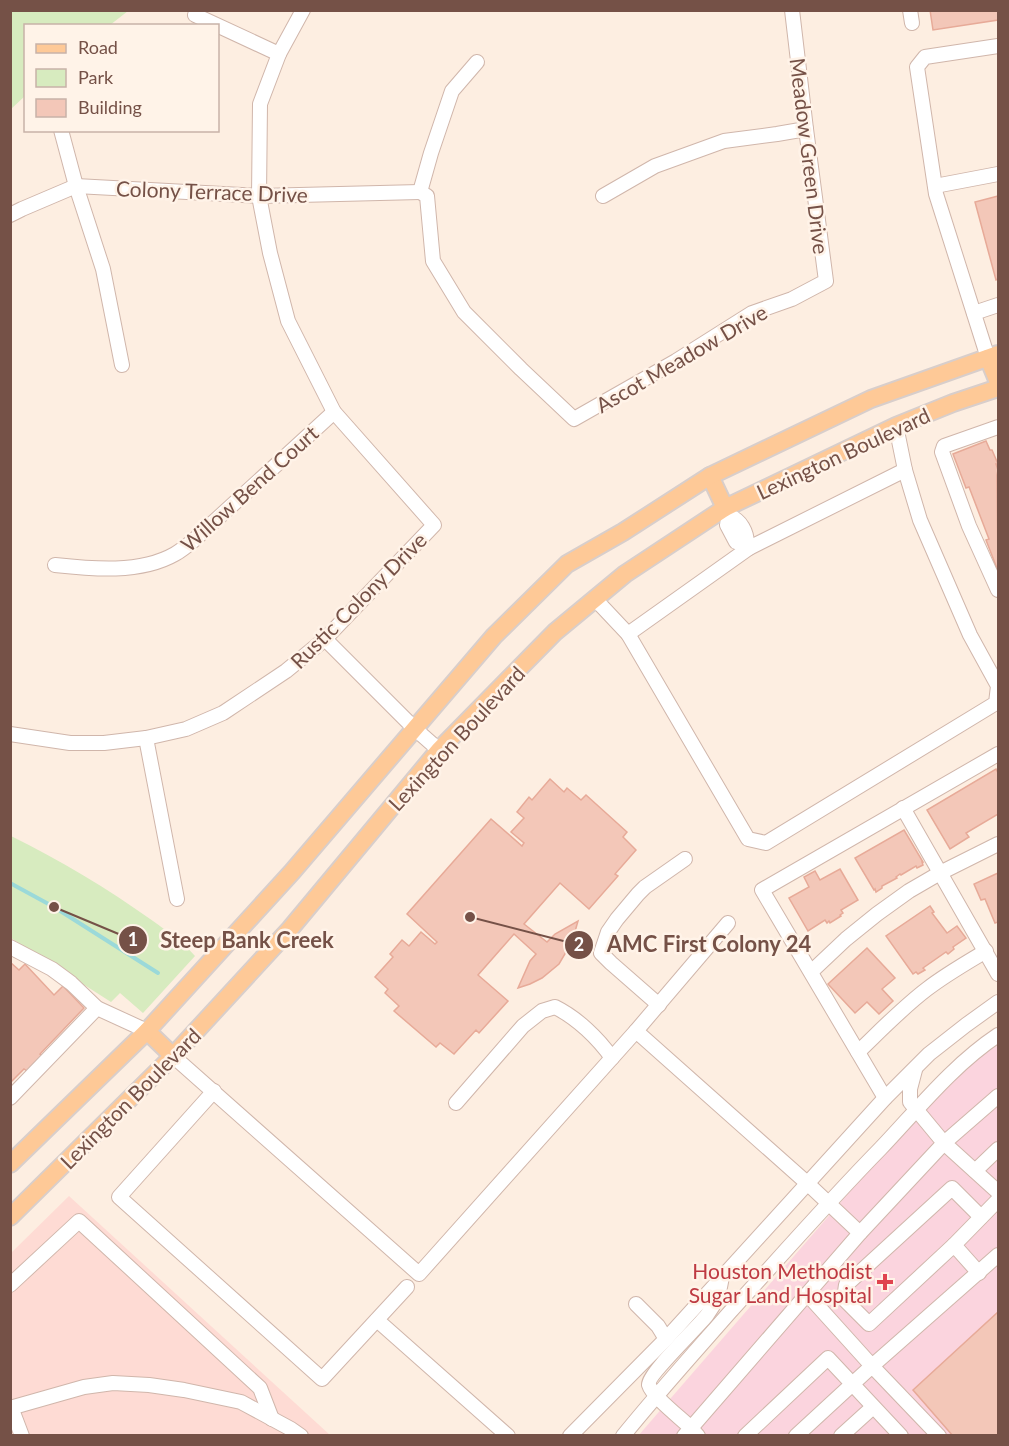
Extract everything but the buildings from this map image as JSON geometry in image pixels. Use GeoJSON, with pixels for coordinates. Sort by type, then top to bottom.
{"type":"FeatureCollection","features":[{"type":"Feature","properties":{"kind":"main road"},"geometry":{"type":"LineString","coordinates":[[994,356],[999,382]]}},
{"type":"Feature","properties":{"kind":"main road","name":"Lexington Boulevard"},"geometry":{"type":"LineString","coordinates":[[10,1164],[147,1031],[292,872],[494,636],[567,564],[623,532],[710,476],[871,399],[994,356]]}},
{"type":"Feature","properties":{"kind":"main road","name":"Lexington Boulevard"},"geometry":{"type":"LineString","coordinates":[[12,1213],[173,1056],[291,929],[439,750],[555,632],[625,574],[727,512],[896,426],[953,403],[999,388]]}},
{"type":"Feature","properties":{"kind":"main road"},"geometry":{"type":"LineString","coordinates":[[710,476],[727,512]]}},
{"type":"Feature","properties":{"kind":"main road"},"geometry":{"type":"LineString","coordinates":[[147,1031],[173,1056]]}},
{"type":"Feature","properties":{"kind":"street"},"geometry":{"type":"LineString","coordinates":[[303,10],[279,54],[260,104],[259,196],[270,253],[288,321],[334,412]]}},
{"type":"Feature","properties":{"kind":"street","name":"Meadow Green Drive"},"geometry":{"type":"LineString","coordinates":[[792,10],[826,281],[808,290]]}},
{"type":"Feature","properties":{"kind":"street"},"geometry":{"type":"LineString","coordinates":[[195,15],[214,24]]}},
{"type":"Feature","properties":{"kind":"street"},"geometry":{"type":"LineString","coordinates":[[219,26],[279,54]]}},
{"type":"Feature","properties":{"kind":"street"},"geometry":{"type":"LineString","coordinates":[[994,356],[974,313],[936,194],[917,67],[925,57],[999,46]]}},
{"type":"Feature","properties":{"kind":"street"},"geometry":{"type":"LineString","coordinates":[[420,192],[453,91],[477,62]]}},
{"type":"Feature","properties":{"kind":"street"},"geometry":{"type":"LineString","coordinates":[[603,196],[655,166],[724,141],[806,129]]}},
{"type":"Feature","properties":{"kind":"street"},"geometry":{"type":"LineString","coordinates":[[62,132],[103,269],[122,365]]}},
{"type":"Feature","properties":{"kind":"street"},"geometry":{"type":"LineString","coordinates":[[935,186],[999,174]]}},
{"type":"Feature","properties":{"kind":"street","name":"Colony Terrace Drive"},"geometry":{"type":"LineString","coordinates":[[10,215],[76,186],[259,196],[420,192]]}},
{"type":"Feature","properties":{"kind":"street","name":"Ascot Meadow Drive"},"geometry":{"type":"LineString","coordinates":[[420,192],[427,196],[433,261],[464,312],[574,419],[676,361],[752,313],[792,299],[808,290]]}},
{"type":"Feature","properties":{"kind":"street"},"geometry":{"type":"LineString","coordinates":[[974,313],[999,305]]}},
{"type":"Feature","properties":{"kind":"street","name":"Rustic Colony Drive"},"geometry":{"type":"LineString","coordinates":[[10,734],[70,743],[104,743],[146,738],[186,729],[222,713],[286,671],[325,639],[434,525],[334,412]]}},
{"type":"Feature","properties":{"kind":"street","name":"Willow Bend Court"},"geometry":{"type":"LineString","coordinates":[[55,566],[118,569],[149,564],[173,555],[194,540],[334,412]]}},
{"type":"Feature","properties":{"kind":"street"},"geometry":{"type":"LineString","coordinates":[[595,599],[628,634],[748,839],[766,843],[996,703],[998,686],[970,635],[920,520],[905,470],[896,426]]}},
{"type":"Feature","properties":{"kind":"street"},"geometry":{"type":"LineString","coordinates":[[999,427],[944,446],[942,452],[969,526],[999,590]]}},
{"type":"Feature","properties":{"kind":"street"},"geometry":{"type":"LineString","coordinates":[[628,634],[748,546],[905,470]]}},
{"type":"Feature","properties":{"kind":"street"},"geometry":{"type":"LineString","coordinates":[[727,512],[727,525],[736,542],[748,546]]}},
{"type":"Feature","properties":{"kind":"street"},"geometry":{"type":"LineString","coordinates":[[325,639],[439,750]]}},
{"type":"Feature","properties":{"kind":"street"},"geometry":{"type":"LineString","coordinates":[[146,738],[177,899]]}},
{"type":"Feature","properties":{"kind":"street"},"geometry":{"type":"LineString","coordinates":[[885,1098],[762,890],[999,754]]}},
{"type":"Feature","properties":{"kind":"street"},"geometry":{"type":"LineString","coordinates":[[903,808],[940,873],[990,951],[999,974]]}},
{"type":"Feature","properties":{"kind":"street"},"geometry":{"type":"LineString","coordinates":[[811,972],[846,939],[909,891],[999,844]]}},
{"type":"Feature","properties":{"kind":"street"},"geometry":{"type":"LineString","coordinates":[[659,1005],[601,953],[608,932],[645,887],[685,859]]}},
{"type":"Feature","properties":{"kind":"street"},"geometry":{"type":"LineString","coordinates":[[173,1056],[419,1274],[659,1005],[728,923]]}},
{"type":"Feature","properties":{"kind":"street"},"geometry":{"type":"LineString","coordinates":[[10,947],[52,969],[71,983],[97,1008],[147,1031]]}},
{"type":"Feature","properties":{"kind":"street"},"geometry":{"type":"LineString","coordinates":[[858,1052],[927,988],[990,951]]}},
{"type":"Feature","properties":{"kind":"street"},"geometry":{"type":"LineString","coordinates":[[570,1436],[666,1339],[885,1098],[929,1054],[999,1002]]}},
{"type":"Feature","properties":{"kind":"street"},"geometry":{"type":"LineString","coordinates":[[456,1102],[523,1026],[542,1011],[555,1007],[567,1013],[603,1046],[612,1058]]}},
{"type":"Feature","properties":{"kind":"street"},"geometry":{"type":"LineString","coordinates":[[10,1098],[97,1008]]}},
{"type":"Feature","properties":{"kind":"street"},"geometry":{"type":"LineString","coordinates":[[636,1031],[860,1233]]}},
{"type":"Feature","properties":{"kind":"street"},"geometry":{"type":"LineString","coordinates":[[623,1436],[827,1203],[946,1078],[999,1035]]}},
{"type":"Feature","properties":{"kind":"street"},"geometry":{"type":"LineString","coordinates":[[915,1068],[910,1089],[910,1102],[944,1143],[999,1192]]}},
{"type":"Feature","properties":{"kind":"street"},"geometry":{"type":"LineString","coordinates":[[213,1091],[119,1197],[322,1379],[407,1287]]}},
{"type":"Feature","properties":{"kind":"street"},"geometry":{"type":"LineString","coordinates":[[722,1277],[720,1292],[707,1315],[667,1358],[650,1381],[649,1386],[691,1433],[860,1233],[944,1143],[999,1096]]}},
{"type":"Feature","properties":{"kind":"street"},"geometry":{"type":"LineString","coordinates":[[975,1171],[999,1149]]}},
{"type":"Feature","properties":{"kind":"street"},"geometry":{"type":"LineString","coordinates":[[981,1217],[952,1188],[846,1285],[844,1299],[869,1324],[999,1200]]}},
{"type":"Feature","properties":{"kind":"street"},"geometry":{"type":"LineString","coordinates":[[10,1285],[79,1221],[261,1388],[272,1419]]}},
{"type":"Feature","properties":{"kind":"street"},"geometry":{"type":"LineString","coordinates":[[954,1245],[978,1273]]}},
{"type":"Feature","properties":{"kind":"street"},"geometry":{"type":"LineString","coordinates":[[796,1436],[999,1255]]}},
{"type":"Feature","properties":{"kind":"street"},"geometry":{"type":"LineString","coordinates":[[807,1294],[939,1436]]}},
{"type":"Feature","properties":{"kind":"street"},"geometry":{"type":"LineString","coordinates":[[636,1304],[658,1326],[666,1339]]}},
{"type":"Feature","properties":{"kind":"street"},"geometry":{"type":"LineString","coordinates":[[377,1320],[508,1436]]}},
{"type":"Feature","properties":{"kind":"street"},"geometry":{"type":"LineString","coordinates":[[745,1436],[828,1358],[901,1436]]}},
{"type":"Feature","properties":{"kind":"street"},"geometry":{"type":"LineString","coordinates":[[22,1436],[11,1408],[79,1388],[113,1383],[184,1390],[241,1402],[300,1436]]}},
{"type":"Feature","properties":{"kind":"street"},"geometry":{"type":"LineString","coordinates":[[841,1436],[873,1407]]}},
{"type":"Feature","properties":{"kind":"shaded area","name":"Houston Methodist Sugar Land Hospital"},"geometry":{"type":"Polygon","coordinates":[[[998,1045],[998,1435],[638,1436],[905,1128],[961,1070],[998,1045]]]}},
{"type":"Feature","properties":{"kind":"shaded area"},"geometry":{"type":"Polygon","coordinates":[[[69,1196],[330,1435],[11,1436],[11,1253],[69,1196]]]}},
{"type":"Feature","properties":{"kind":"green space"},"geometry":{"type":"Polygon","coordinates":[[[11,10],[128,10],[111,24],[24,24],[24,97],[11,109],[11,10]]]}},
{"type":"Feature","properties":{"kind":"green space"},"geometry":{"type":"Polygon","coordinates":[[[11,836],[66,865],[119,898],[170,933],[195,956],[143,1013],[120,993],[111,1002],[11,938],[11,836]]]}},
{"type":"Feature","properties":{"kind":"waterway"},"geometry":{"type":"LineString","coordinates":[[10,883],[54,907],[158,973]]}},
{"type":"Feature","properties":{"kind":"place","name":"Steep Bank Creek"},"geometry":{"type":"Point","coordinates":[54,907]}},
{"type":"Feature","properties":{"kind":"place","name":"AMC First Colony 24"},"geometry":{"type":"Point","coordinates":[470,917]}},
{"type":"Feature","properties":{"kind":"place","name":"Houston Methodist Sugar Land Hospital"},"geometry":{"type":"Point","coordinates":[885,1282]}}]}
